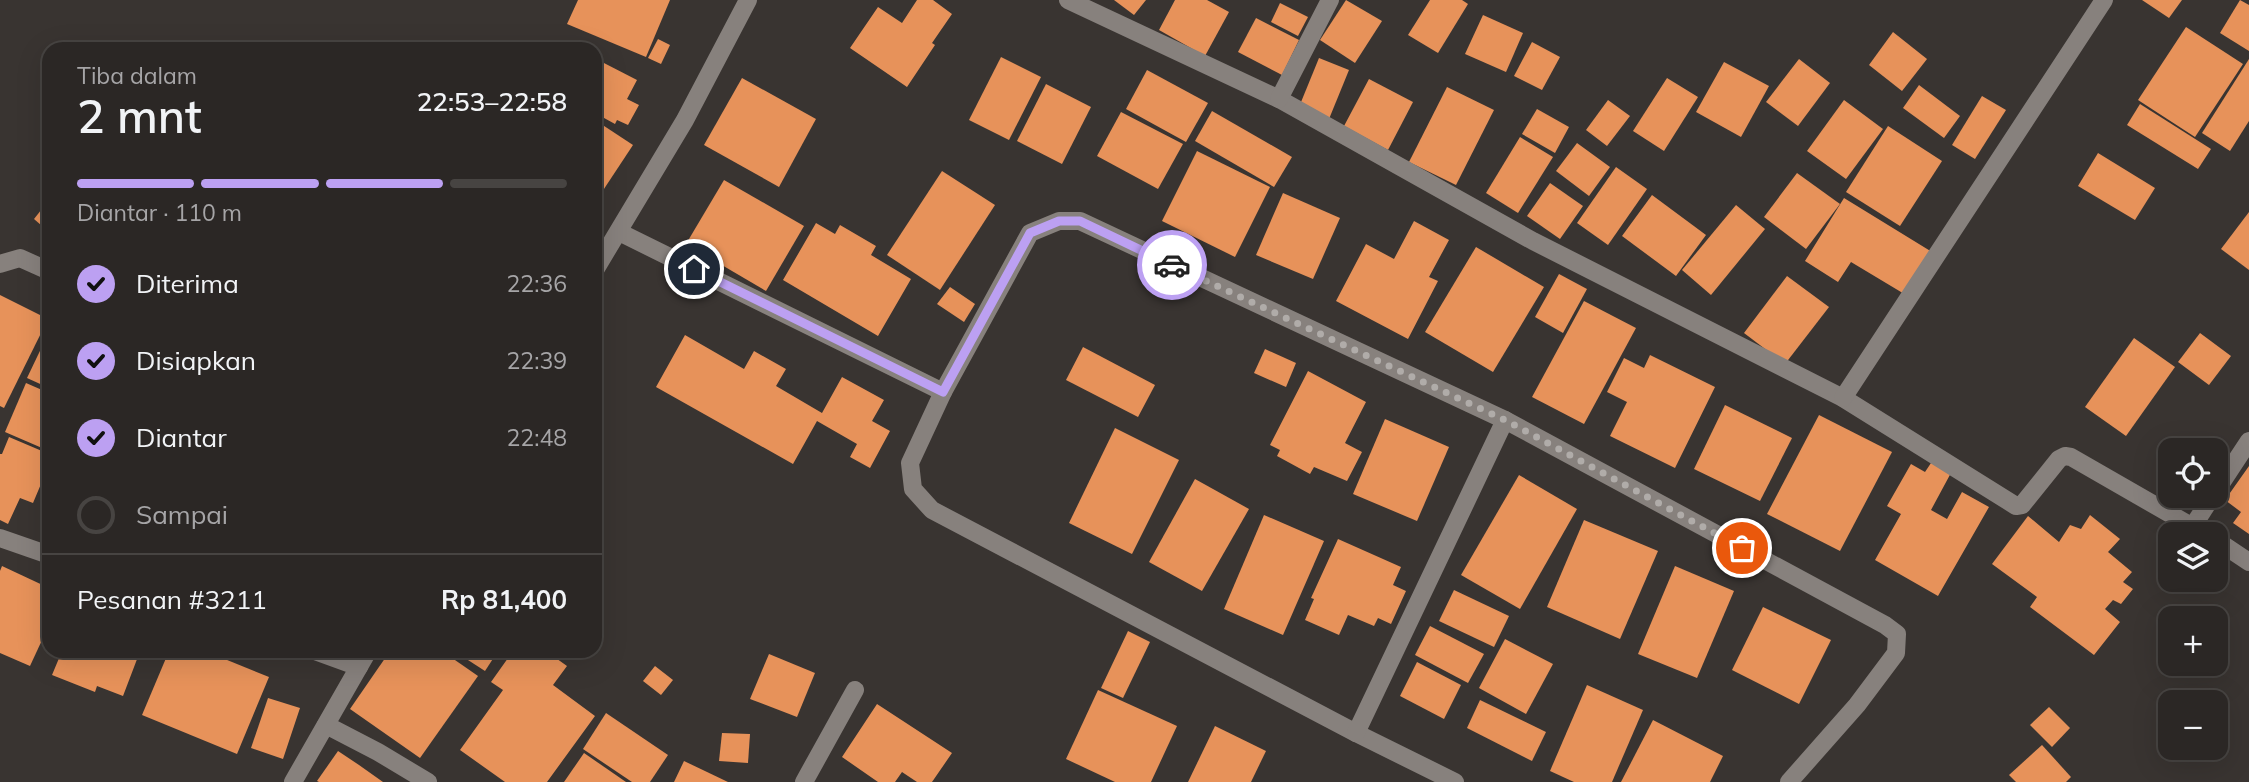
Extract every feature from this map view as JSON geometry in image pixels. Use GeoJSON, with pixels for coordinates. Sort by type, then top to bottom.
{"type":"FeatureCollection","features":[{"type":"Feature","properties":{"kind":"street"},"geometry":{"type":"LineString","coordinates":[[602,259],[685,120],[748,0]]}},
{"type":"Feature","properties":{"kind":"street"},"geometry":{"type":"LineString","coordinates":[[1068,0],[1279,99],[1533,241],[1843,398],[2016,506],[2022,505],[2059,459],[2065,456],[2185,522]]}},
{"type":"Feature","properties":{"kind":"street"},"geometry":{"type":"LineString","coordinates":[[1279,99],[1330,0]]}},
{"type":"Feature","properties":{"kind":"street"},"geometry":{"type":"LineString","coordinates":[[1843,398],[2104,0]]}},
{"type":"Feature","properties":{"kind":"street"},"geometry":{"type":"LineString","coordinates":[[1455,782],[1356,733],[932,510],[913,489],[910,463],[943,392],[1030,233],[1059,221],[1080,221],[1505,420],[1885,625],[1897,635],[1896,653],[1857,705],[1789,782]]}},
{"type":"Feature","properties":{"kind":"street"},"geometry":{"type":"LineString","coordinates":[[619,232],[943,392]]}},
{"type":"Feature","properties":{"kind":"street"},"geometry":{"type":"LineString","coordinates":[[0,264],[20,258],[42,268]]}},
{"type":"Feature","properties":{"kind":"street"},"geometry":{"type":"LineString","coordinates":[[1356,733],[1505,420]]}},
{"type":"Feature","properties":{"kind":"street"},"geometry":{"type":"LineString","coordinates":[[2228,472],[2249,441]]}},
{"type":"Feature","properties":{"kind":"street"},"geometry":{"type":"LineString","coordinates":[[0,538],[42,553]]}},
{"type":"Feature","properties":{"kind":"street"},"geometry":{"type":"LineString","coordinates":[[2228,548],[2249,562]]}},
{"type":"Feature","properties":{"kind":"street"},"geometry":{"type":"LineString","coordinates":[[293,782],[363,659]]}},
{"type":"Feature","properties":{"kind":"street"},"geometry":{"type":"LineString","coordinates":[[804,782],[855,690]]}},
{"type":"Feature","properties":{"kind":"street"},"geometry":{"type":"LineString","coordinates":[[326,726],[378,752],[428,782]]}},
{"type":"Feature","properties":{"kind":"building"},"geometry":{"type":"Polygon","coordinates":[[[578,0],[670,0],[646,57],[567,24],[578,0]]]}},
{"type":"Feature","properties":{"kind":"building"},"geometry":{"type":"Polygon","coordinates":[[[917,0],[933,0],[952,14],[907,87],[850,48],[878,7],[902,23],[917,0]]]}},
{"type":"Feature","properties":{"kind":"building"},"geometry":{"type":"Polygon","coordinates":[[[1114,0],[1146,0],[1134,15],[1114,0]]]}},
{"type":"Feature","properties":{"kind":"building"},"geometry":{"type":"Polygon","coordinates":[[[1175,0],[1207,0],[1229,12],[1205,56],[1159,30],[1175,0]]]}},
{"type":"Feature","properties":{"kind":"building"},"geometry":{"type":"Polygon","coordinates":[[[1346,0],[1382,21],[1355,63],[1320,40],[1346,0]]]}},
{"type":"Feature","properties":{"kind":"building"},"geometry":{"type":"Polygon","coordinates":[[[1430,0],[1462,0],[1468,4],[1438,53],[1408,35],[1430,0]]]}},
{"type":"Feature","properties":{"kind":"building"},"geometry":{"type":"Polygon","coordinates":[[[2142,0],[2182,0],[2169,18],[2142,0]]]}},
{"type":"Feature","properties":{"kind":"building"},"geometry":{"type":"Polygon","coordinates":[[[2240,0],[2249,5],[2249,51],[2220,33],[2240,0]]]}},
{"type":"Feature","properties":{"kind":"building"},"geometry":{"type":"Polygon","coordinates":[[[1280,3],[1308,17],[1298,36],[1271,22],[1280,3]]]}},
{"type":"Feature","properties":{"kind":"building"},"geometry":{"type":"Polygon","coordinates":[[[1483,15],[1523,33],[1506,72],[1465,54],[1483,15]]]}},
{"type":"Feature","properties":{"kind":"building"},"geometry":{"type":"Polygon","coordinates":[[[1256,18],[1299,40],[1282,75],[1238,52],[1256,18]]]}},
{"type":"Feature","properties":{"kind":"building"},"geometry":{"type":"Polygon","coordinates":[[[2186,27],[2243,64],[2195,137],[2138,100],[2186,27]]]}},
{"type":"Feature","properties":{"kind":"building"},"geometry":{"type":"Polygon","coordinates":[[[1893,32],[1927,59],[1902,91],[1869,65],[1893,32]]]}},
{"type":"Feature","properties":{"kind":"building"},"geometry":{"type":"Polygon","coordinates":[[[658,39],[670,45],[661,64],[648,58],[658,39]]]}},
{"type":"Feature","properties":{"kind":"building"},"geometry":{"type":"Polygon","coordinates":[[[1532,42],[1560,57],[1542,90],[1514,76],[1532,42]]]}},
{"type":"Feature","properties":{"kind":"building"},"geometry":{"type":"Polygon","coordinates":[[[1001,57],[1041,77],[1009,140],[969,120],[1001,57]]]}},
{"type":"Feature","properties":{"kind":"building"},"geometry":{"type":"Polygon","coordinates":[[[1319,58],[1349,70],[1329,119],[1299,107],[1319,58]]]}},
{"type":"Feature","properties":{"kind":"building"},"geometry":{"type":"Polygon","coordinates":[[[1799,59],[1830,83],[1798,126],[1766,102],[1799,59]]]}},
{"type":"Feature","properties":{"kind":"building"},"geometry":{"type":"Polygon","coordinates":[[[2249,59],[2249,121],[2230,151],[2202,133],[2249,59]]]}},
{"type":"Feature","properties":{"kind":"building"},"geometry":{"type":"Polygon","coordinates":[[[602,62],[637,80],[627,99],[639,105],[628,125],[617,120],[615,124],[602,117],[602,62]]]}},
{"type":"Feature","properties":{"kind":"building"},"geometry":{"type":"Polygon","coordinates":[[[1724,62],[1769,86],[1741,137],[1696,112],[1724,62]]]}},
{"type":"Feature","properties":{"kind":"building"},"geometry":{"type":"Polygon","coordinates":[[[1147,70],[1208,103],[1186,142],[1126,109],[1147,70]]]}},
{"type":"Feature","properties":{"kind":"building"},"geometry":{"type":"Polygon","coordinates":[[[742,78],[816,119],[779,187],[704,145],[742,78]]]}},
{"type":"Feature","properties":{"kind":"building"},"geometry":{"type":"Polygon","coordinates":[[[1667,78],[1698,97],[1664,151],[1633,131],[1667,78]]]}},
{"type":"Feature","properties":{"kind":"building"},"geometry":{"type":"Polygon","coordinates":[[[1369,79],[1413,102],[1388,150],[1344,126],[1369,79]]]}},
{"type":"Feature","properties":{"kind":"building"},"geometry":{"type":"Polygon","coordinates":[[[1046,84],[1091,107],[1062,164],[1017,141],[1046,84]]]}},
{"type":"Feature","properties":{"kind":"building"},"geometry":{"type":"Polygon","coordinates":[[[1919,85],[1960,116],[1944,138],[1903,108],[1919,85]]]}},
{"type":"Feature","properties":{"kind":"building"},"geometry":{"type":"Polygon","coordinates":[[[1447,87],[1494,110],[1456,185],[1409,162],[1447,87]]]}},
{"type":"Feature","properties":{"kind":"building"},"geometry":{"type":"Polygon","coordinates":[[[1982,96],[2006,110],[1975,159],[1952,145],[1982,96]]]}},
{"type":"Feature","properties":{"kind":"building"},"geometry":{"type":"Polygon","coordinates":[[[1608,100],[1630,116],[1607,146],[1586,130],[1608,100]]]}},
{"type":"Feature","properties":{"kind":"building"},"geometry":{"type":"Polygon","coordinates":[[[1844,100],[1883,129],[1846,179],[1807,151],[1844,100]]]}},
{"type":"Feature","properties":{"kind":"building"},"geometry":{"type":"Polygon","coordinates":[[[2140,104],[2211,149],[2198,169],[2127,125],[2140,104]]]}},
{"type":"Feature","properties":{"kind":"building"},"geometry":{"type":"Polygon","coordinates":[[[1537,109],[1569,127],[1555,153],[1522,134],[1537,109]]]}},
{"type":"Feature","properties":{"kind":"building"},"geometry":{"type":"Polygon","coordinates":[[[1212,111],[1292,157],[1274,187],[1195,141],[1212,111]]]}},
{"type":"Feature","properties":{"kind":"building"},"geometry":{"type":"Polygon","coordinates":[[[1121,112],[1183,144],[1158,189],[1097,156],[1121,112]]]}},
{"type":"Feature","properties":{"kind":"building"},"geometry":{"type":"Polygon","coordinates":[[[602,125],[633,145],[602,192],[602,125]]]}},
{"type":"Feature","properties":{"kind":"building"},"geometry":{"type":"Polygon","coordinates":[[[1888,126],[1942,161],[1900,226],[1846,192],[1888,126]]]}},
{"type":"Feature","properties":{"kind":"building"},"geometry":{"type":"Polygon","coordinates":[[[1520,137],[1553,157],[1518,213],[1486,193],[1520,137]]]}},
{"type":"Feature","properties":{"kind":"building"},"geometry":{"type":"Polygon","coordinates":[[[1577,143],[1610,167],[1589,196],[1556,171],[1577,143]]]}},
{"type":"Feature","properties":{"kind":"building"},"geometry":{"type":"Polygon","coordinates":[[[1197,151],[1270,187],[1235,257],[1162,221],[1197,151]]]}},
{"type":"Feature","properties":{"kind":"building"},"geometry":{"type":"Polygon","coordinates":[[[2098,153],[2155,188],[2135,220],[2078,186],[2098,153]]]}},
{"type":"Feature","properties":{"kind":"building"},"geometry":{"type":"Polygon","coordinates":[[[1616,167],[1647,189],[1608,245],[1577,223],[1616,167]]]}},
{"type":"Feature","properties":{"kind":"building"},"geometry":{"type":"Polygon","coordinates":[[[942,171],[995,205],[940,290],[887,255],[942,171]]]}},
{"type":"Feature","properties":{"kind":"building"},"geometry":{"type":"Polygon","coordinates":[[[1797,173],[1840,204],[1806,249],[1764,217],[1797,173]]]}},
{"type":"Feature","properties":{"kind":"building"},"geometry":{"type":"Polygon","coordinates":[[[724,180],[804,226],[766,291],[686,244],[724,180]]]}},
{"type":"Feature","properties":{"kind":"building"},"geometry":{"type":"Polygon","coordinates":[[[1550,183],[1583,206],[1560,239],[1527,216],[1550,183]]]}},
{"type":"Feature","properties":{"kind":"building"},"geometry":{"type":"Polygon","coordinates":[[[1283,193],[1340,218],[1313,279],[1256,255],[1283,193]]]}},
{"type":"Feature","properties":{"kind":"building"},"geometry":{"type":"Polygon","coordinates":[[[1652,195],[1706,235],[1676,276],[1622,236],[1652,195]]]}},
{"type":"Feature","properties":{"kind":"building"},"geometry":{"type":"Polygon","coordinates":[[[1844,198],[1932,252],[1906,295],[1851,262],[1838,282],[1805,261],[1844,198]]]}},
{"type":"Feature","properties":{"kind":"building"},"geometry":{"type":"Polygon","coordinates":[[[1736,205],[1765,229],[1711,295],[1682,270],[1736,205]]]}},
{"type":"Feature","properties":{"kind":"building"},"geometry":{"type":"Polygon","coordinates":[[[42,209],[42,226],[34,219],[42,209]]]}},
{"type":"Feature","properties":{"kind":"building"},"geometry":{"type":"Polygon","coordinates":[[[2249,212],[2249,270],[2221,249],[2249,212]]]}},
{"type":"Feature","properties":{"kind":"building"},"geometry":{"type":"Polygon","coordinates":[[[1414,221],[1449,240],[1429,277],[1438,281],[1408,339],[1336,301],[1366,244],[1394,259],[1414,221]]]}},
{"type":"Feature","properties":{"kind":"building"},"geometry":{"type":"Polygon","coordinates":[[[816,223],[835,234],[840,225],[876,246],[871,255],[911,279],[878,336],[783,280],[816,223]]]}},
{"type":"Feature","properties":{"kind":"building"},"geometry":{"type":"Polygon","coordinates":[[[1476,247],[1544,287],[1493,372],[1425,332],[1476,247]]]}},
{"type":"Feature","properties":{"kind":"building"},"geometry":{"type":"Polygon","coordinates":[[[1559,274],[1587,289],[1563,333],[1535,317],[1559,274]]]}},
{"type":"Feature","properties":{"kind":"building"},"geometry":{"type":"Polygon","coordinates":[[[1787,276],[1829,307],[1785,364],[1744,333],[1787,276]]]}},
{"type":"Feature","properties":{"kind":"building"},"geometry":{"type":"Polygon","coordinates":[[[950,287],[975,304],[964,322],[937,304],[950,287]]]}},
{"type":"Feature","properties":{"kind":"building"},"geometry":{"type":"Polygon","coordinates":[[[0,295],[42,316],[42,331],[4,408],[0,406],[0,295]]]}},
{"type":"Feature","properties":{"kind":"building"},"geometry":{"type":"Polygon","coordinates":[[[1584,301],[1636,328],[1584,424],[1532,397],[1584,301]]]}},
{"type":"Feature","properties":{"kind":"building"},"geometry":{"type":"Polygon","coordinates":[[[2200,333],[2231,356],[2209,385],[2178,362],[2200,333]]]}},
{"type":"Feature","properties":{"kind":"building"},"geometry":{"type":"Polygon","coordinates":[[[685,335],[744,369],[754,351],[786,369],[776,386],[822,413],[842,377],[884,400],[872,421],[890,431],[870,468],[850,457],[857,444],[817,421],[793,464],[656,387],[685,335]]]}},
{"type":"Feature","properties":{"kind":"building"},"geometry":{"type":"Polygon","coordinates":[[[2134,338],[2175,367],[2126,436],[2085,407],[2134,338]]]}},
{"type":"Feature","properties":{"kind":"building"},"geometry":{"type":"Polygon","coordinates":[[[42,347],[42,385],[27,378],[42,347]]]}},
{"type":"Feature","properties":{"kind":"building"},"geometry":{"type":"Polygon","coordinates":[[[1083,347],[1155,385],[1138,417],[1066,380],[1083,347]]]}},
{"type":"Feature","properties":{"kind":"building"},"geometry":{"type":"Polygon","coordinates":[[[1265,349],[1296,363],[1286,387],[1254,373],[1265,349]]]}},
{"type":"Feature","properties":{"kind":"building"},"geometry":{"type":"Polygon","coordinates":[[[1650,355],[1715,387],[1675,468],[1610,436],[1627,402],[1607,392],[1624,358],[1644,368],[1650,355]]]}},
{"type":"Feature","properties":{"kind":"building"},"geometry":{"type":"Polygon","coordinates":[[[1308,371],[1366,402],[1345,443],[1362,452],[1347,481],[1314,467],[1310,474],[1277,456],[1280,450],[1270,445],[1308,371]]]}},
{"type":"Feature","properties":{"kind":"building"},"geometry":{"type":"Polygon","coordinates":[[[26,383],[42,390],[42,448],[5,432],[26,383]]]}},
{"type":"Feature","properties":{"kind":"building"},"geometry":{"type":"Polygon","coordinates":[[[1725,405],[1792,438],[1760,501],[1694,469],[1725,405]]]}},
{"type":"Feature","properties":{"kind":"building"},"geometry":{"type":"Polygon","coordinates":[[[1819,415],[1892,452],[1840,551],[1767,514],[1819,415]]]}},
{"type":"Feature","properties":{"kind":"building"},"geometry":{"type":"Polygon","coordinates":[[[1385,419],[1449,447],[1417,521],[1353,494],[1385,419]]]}},
{"type":"Feature","properties":{"kind":"building"},"geometry":{"type":"Polygon","coordinates":[[[1115,428],[1179,460],[1132,554],[1069,523],[1115,428]]]}},
{"type":"Feature","properties":{"kind":"building"},"geometry":{"type":"Polygon","coordinates":[[[9,437],[42,451],[42,482],[33,503],[20,498],[8,524],[0,520],[2,454],[9,437]]]}},
{"type":"Feature","properties":{"kind":"building"},"geometry":{"type":"Polygon","coordinates":[[[1933,460],[1952,471],[1931,510],[1947,519],[1962,492],[1989,507],[1938,596],[1875,560],[1901,514],[1887,506],[1911,464],[1925,472],[1933,460]]]}},
{"type":"Feature","properties":{"kind":"building"},"geometry":{"type":"Polygon","coordinates":[[[2249,466],[2249,534],[2233,523],[2241,512],[2228,502],[2228,496],[2249,466]]]}},
{"type":"Feature","properties":{"kind":"building"},"geometry":{"type":"Polygon","coordinates":[[[1519,475],[1577,509],[1520,609],[1461,575],[1519,475]]]}},
{"type":"Feature","properties":{"kind":"building"},"geometry":{"type":"Polygon","coordinates":[[[1195,479],[1249,509],[1202,591],[1149,562],[1195,479]]]}},
{"type":"Feature","properties":{"kind":"building"},"geometry":{"type":"Polygon","coordinates":[[[1264,515],[1324,541],[1283,635],[1224,609],[1264,515]]]}},
{"type":"Feature","properties":{"kind":"building"},"geometry":{"type":"Polygon","coordinates":[[[2090,515],[2120,539],[2108,552],[2132,572],[2123,582],[2133,589],[2121,604],[2113,600],[2105,609],[2120,622],[2094,655],[2030,607],[2037,597],[1992,564],[2028,516],[2059,542],[2070,525],[2081,529],[2090,515]]]}},
{"type":"Feature","properties":{"kind":"building"},"geometry":{"type":"Polygon","coordinates":[[[1584,520],[1658,551],[1620,639],[1547,607],[1584,520]]]}},
{"type":"Feature","properties":{"kind":"building"},"geometry":{"type":"Polygon","coordinates":[[[1338,539],[1401,567],[1393,585],[1406,591],[1391,624],[1378,618],[1374,626],[1348,615],[1339,635],[1305,620],[1314,599],[1311,598],[1338,539]]]}},
{"type":"Feature","properties":{"kind":"building"},"geometry":{"type":"Polygon","coordinates":[[[2,566],[42,585],[42,640],[30,666],[0,653],[2,566]]]}},
{"type":"Feature","properties":{"kind":"building"},"geometry":{"type":"Polygon","coordinates":[[[1675,566],[1734,591],[1697,678],[1638,654],[1675,566]]]}},
{"type":"Feature","properties":{"kind":"building"},"geometry":{"type":"Polygon","coordinates":[[[1454,590],[1509,616],[1494,647],[1439,621],[1454,590]]]}},
{"type":"Feature","properties":{"kind":"building"},"geometry":{"type":"Polygon","coordinates":[[[1763,607],[1831,640],[1799,704],[1732,670],[1763,607]]]}},
{"type":"Feature","properties":{"kind":"building"},"geometry":{"type":"Polygon","coordinates":[[[1430,626],[1484,654],[1468,683],[1415,655],[1430,626]]]}},
{"type":"Feature","properties":{"kind":"building"},"geometry":{"type":"Polygon","coordinates":[[[1128,631],[1150,642],[1123,698],[1101,688],[1128,631]]]}},
{"type":"Feature","properties":{"kind":"building"},"geometry":{"type":"Polygon","coordinates":[[[1505,639],[1553,664],[1526,714],[1479,688],[1505,639]]]}},
{"type":"Feature","properties":{"kind":"building"},"geometry":{"type":"Polygon","coordinates":[[[769,654],[815,673],[797,717],[750,699],[769,654]]]}},
{"type":"Feature","properties":{"kind":"building"},"geometry":{"type":"Polygon","coordinates":[[[59,658],[137,658],[123,696],[97,686],[95,692],[52,675],[59,658]]]}},
{"type":"Feature","properties":{"kind":"building"},"geometry":{"type":"Polygon","coordinates":[[[166,658],[222,658],[269,677],[237,754],[142,715],[166,658]]]}},
{"type":"Feature","properties":{"kind":"building"},"geometry":{"type":"Polygon","coordinates":[[[385,658],[452,658],[478,676],[420,758],[350,709],[385,658]]]}},
{"type":"Feature","properties":{"kind":"building"},"geometry":{"type":"Polygon","coordinates":[[[465,658],[493,658],[485,671],[465,658]]]}},
{"type":"Feature","properties":{"kind":"building"},"geometry":{"type":"Polygon","coordinates":[[[508,658],[556,658],[567,666],[553,685],[595,716],[547,782],[505,782],[460,750],[503,690],[491,682],[508,658]]]}},
{"type":"Feature","properties":{"kind":"building"},"geometry":{"type":"Polygon","coordinates":[[[1417,662],[1461,685],[1444,719],[1400,696],[1417,662]]]}},
{"type":"Feature","properties":{"kind":"building"},"geometry":{"type":"Polygon","coordinates":[[[655,666],[673,680],[661,695],[643,681],[655,666]]]}},
{"type":"Feature","properties":{"kind":"building"},"geometry":{"type":"Polygon","coordinates":[[[1587,685],[1643,710],[1612,782],[1574,782],[1550,771],[1587,685]]]}},
{"type":"Feature","properties":{"kind":"building"},"geometry":{"type":"Polygon","coordinates":[[[1098,690],[1177,726],[1151,782],[1115,782],[1066,759],[1098,690]]]}},
{"type":"Feature","properties":{"kind":"building"},"geometry":{"type":"Polygon","coordinates":[[[268,698],[300,708],[283,759],[251,748],[268,698]]]}},
{"type":"Feature","properties":{"kind":"building"},"geometry":{"type":"Polygon","coordinates":[[[1480,700],[1546,732],[1532,761],[1467,728],[1480,700]]]}},
{"type":"Feature","properties":{"kind":"building"},"geometry":{"type":"Polygon","coordinates":[[[877,704],[952,753],[932,782],[917,782],[902,772],[895,782],[878,782],[842,757],[877,704]]]}},
{"type":"Feature","properties":{"kind":"building"},"geometry":{"type":"Polygon","coordinates":[[[2049,707],[2070,728],[2052,747],[2030,725],[2049,707]]]}},
{"type":"Feature","properties":{"kind":"building"},"geometry":{"type":"Polygon","coordinates":[[[606,713],[668,755],[650,782],[632,782],[583,749],[606,713]]]}},
{"type":"Feature","properties":{"kind":"building"},"geometry":{"type":"Polygon","coordinates":[[[1653,720],[1723,756],[1710,782],[1621,782],[1653,720]]]}},
{"type":"Feature","properties":{"kind":"building"},"geometry":{"type":"Polygon","coordinates":[[[1215,726],[1266,751],[1251,782],[1188,782],[1215,726]]]}},
{"type":"Feature","properties":{"kind":"building"},"geometry":{"type":"Polygon","coordinates":[[[722,733],[750,734],[748,763],[719,761],[722,733]]]}},
{"type":"Feature","properties":{"kind":"building"},"geometry":{"type":"Polygon","coordinates":[[[2042,745],[2071,777],[2066,782],[2016,782],[2009,775],[2042,745]]]}},
{"type":"Feature","properties":{"kind":"building"},"geometry":{"type":"Polygon","coordinates":[[[338,751],[383,782],[317,781],[338,751]]]}},
{"type":"Feature","properties":{"kind":"building"},"geometry":{"type":"Polygon","coordinates":[[[584,753],[626,782],[564,782],[584,753]]]}},
{"type":"Feature","properties":{"kind":"building"},"geometry":{"type":"Polygon","coordinates":[[[684,761],[728,782],[674,782],[684,761]]]}},
{"type":"Feature","properties":{"kind":"way so far"},"geometry":{"type":"LineString","coordinates":[[1172,265],[1505,420],[1742,548]]}},
{"type":"Feature","properties":{"kind":"route"},"geometry":{"type":"LineString","coordinates":[[694,269],[943,392],[1030,233],[1059,221],[1080,221],[1172,265]]}}]}
